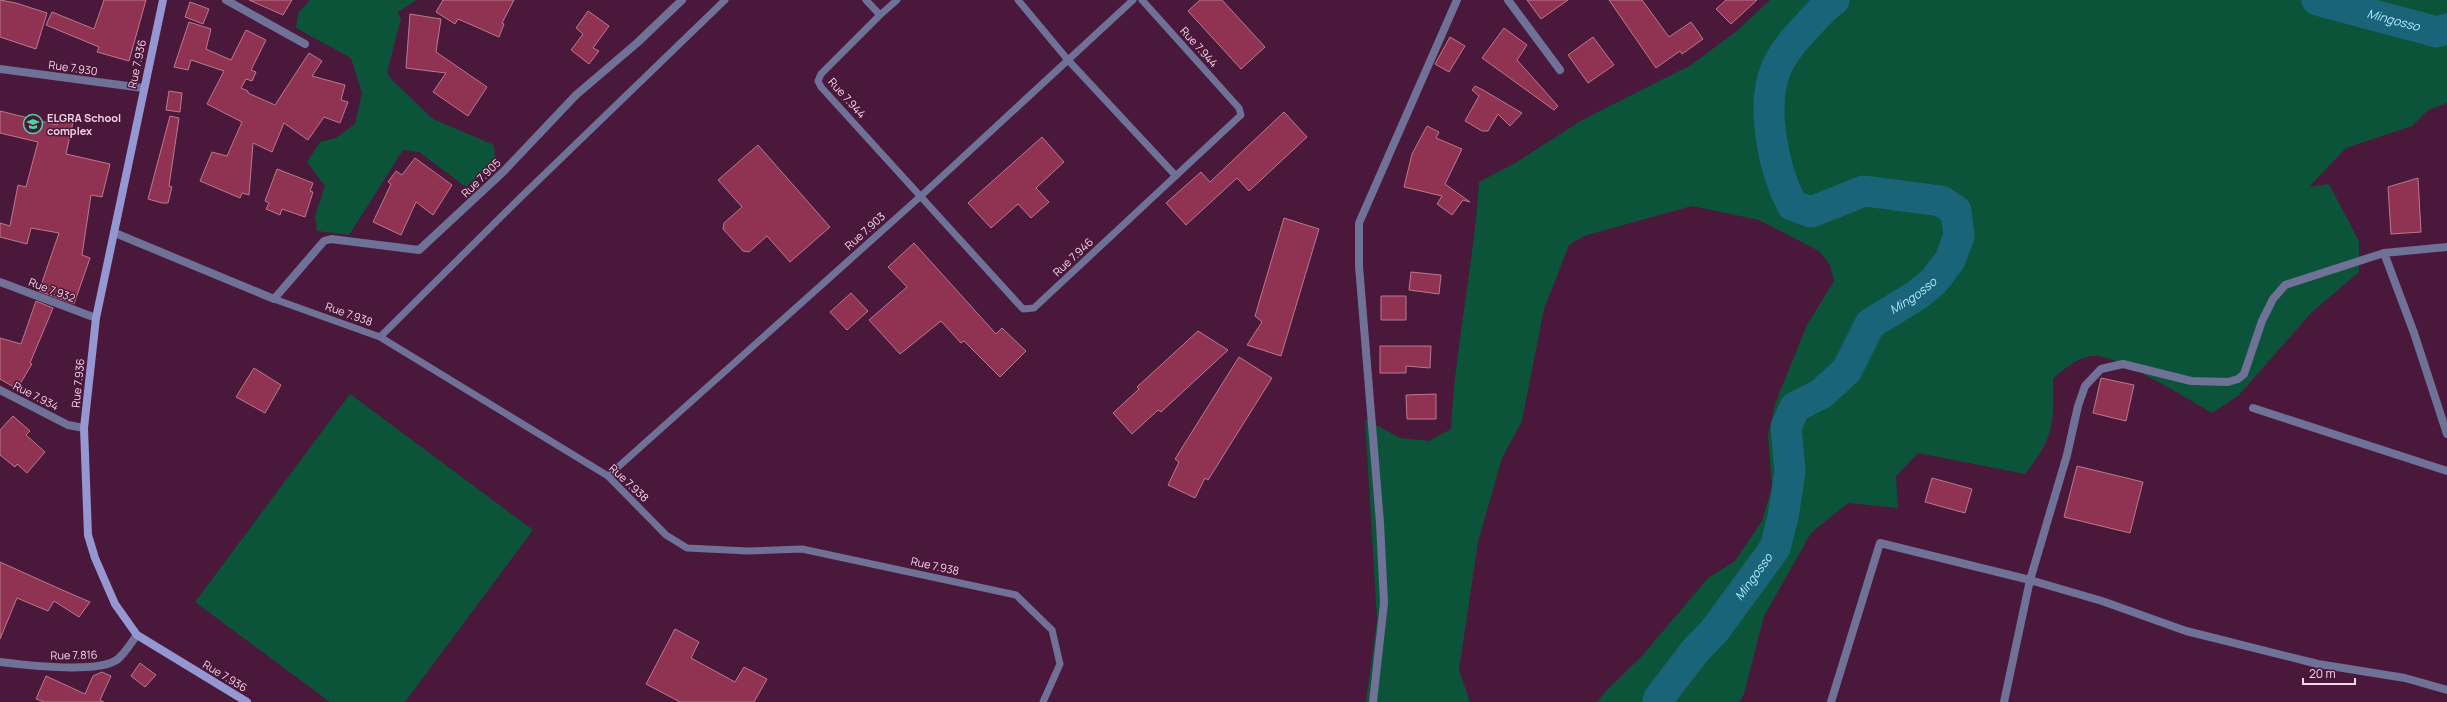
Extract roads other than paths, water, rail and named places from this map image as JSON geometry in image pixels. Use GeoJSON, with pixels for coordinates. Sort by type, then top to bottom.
{"type":"FeatureCollection","features":[{"type":"Feature","properties":{"kind":"street","name":"Rue 7.936"},"geometry":{"type":"LineString","coordinates":[[163,0],[143,88],[115,233],[96,318],[84,428],[88,535],[95,558],[115,604],[137,635],[247,702]]}},
{"type":"Feature","properties":{"kind":"street"},"geometry":{"type":"LineString","coordinates":[[226,0],[305,44]]}},
{"type":"Feature","properties":{"kind":"street","name":"Rue 7.905"},"geometry":{"type":"LineString","coordinates":[[274,298],[324,241],[331,239],[412,251],[425,248],[503,172],[576,95],[637,43],[682,0]]}},
{"type":"Feature","properties":{"kind":"street"},"geometry":{"type":"LineString","coordinates":[[1373,702],[1384,604],[1380,523],[1359,266],[1359,223],[1458,0]]}},
{"type":"Feature","properties":{"kind":"street"},"geometry":{"type":"LineString","coordinates":[[1508,0],[1560,70]]}},
{"type":"Feature","properties":{"kind":"street","name":"Rue 7.930"},"geometry":{"type":"LineString","coordinates":[[0,69],[143,88]]}},
{"type":"Feature","properties":{"kind":"street","name":"Rue 7.938"},"geometry":{"type":"LineString","coordinates":[[115,233],[274,298]]}},
{"type":"Feature","properties":{"kind":"street"},"geometry":{"type":"LineString","coordinates":[[2004,702],[2030,580],[2067,455],[2078,406],[2085,386],[2101,370],[2123,364],[2191,381],[2228,382],[2238,379],[2246,369],[2262,321],[2270,304],[2286,285],[2384,253],[2447,247]]}},
{"type":"Feature","properties":{"kind":"street"},"geometry":{"type":"LineString","coordinates":[[2384,253],[2414,333],[2447,434]]}},
{"type":"Feature","properties":{"kind":"street","name":"Rue 7.932"},"geometry":{"type":"LineString","coordinates":[[0,282],[96,318]]}},
{"type":"Feature","properties":{"kind":"street","name":"Rue 7.934"},"geometry":{"type":"LineString","coordinates":[[0,390],[68,425],[84,428]]}},
{"type":"Feature","properties":{"kind":"street"},"geometry":{"type":"LineString","coordinates":[[2253,408],[2447,471]]}},
{"type":"Feature","properties":{"kind":"street"},"geometry":{"type":"LineString","coordinates":[[1831,702],[1880,543],[2030,580],[2102,601],[2186,631],[2318,664],[2405,678],[2447,690]]}},
{"type":"Feature","properties":{"kind":"street","name":"Rue 7.816"},"geometry":{"type":"LineString","coordinates":[[0,662],[38,666],[100,666],[117,660],[137,635]]}},
{"type":"Feature","properties":{"kind":"lane"},"geometry":{"type":"LineString","coordinates":[[380,337],[520,198],[724,0]]}},
{"type":"Feature","properties":{"kind":"lane"},"geometry":{"type":"LineString","coordinates":[[866,0],[880,14]]}},
{"type":"Feature","properties":{"kind":"lane","name":"Rue 7.944"},"geometry":{"type":"LineString","coordinates":[[897,0],[880,14],[821,74],[818,81],[821,87],[922,195]]}},
{"type":"Feature","properties":{"kind":"lane"},"geometry":{"type":"LineString","coordinates":[[1018,0],[1068,60],[1176,176]]}},
{"type":"Feature","properties":{"kind":"lane","name":"Rue 7.903"},"geometry":{"type":"LineString","coordinates":[[608,476],[922,195],[1133,0]]}},
{"type":"Feature","properties":{"kind":"lane","name":"Rue 7.944"},"geometry":{"type":"LineString","coordinates":[[1142,0],[1240,108]]}},
{"type":"Feature","properties":{"kind":"lane","name":"Rue 7.946"},"geometry":{"type":"LineString","coordinates":[[922,195],[1023,309],[1030,310],[1046,298],[1236,121],[1241,115],[1240,108]]}},
{"type":"Feature","properties":{"kind":"lane","name":"Rue 7.938"},"geometry":{"type":"LineString","coordinates":[[274,298],[380,337],[608,476],[666,535],[687,548],[748,551],[802,550],[1016,595],[1052,630],[1060,664],[1044,702]]}},
{"type":"Feature","properties":{"kind":"waterway","name":"Mingosso"},"geometry":{"type":"LineString","coordinates":[[1658,702],[1659,698],[1695,651],[1715,630],[1775,548],[1783,517],[1790,472],[1786,427],[1795,407],[1821,394],[1847,370],[1870,324],[1917,295],[1934,281],[1950,260],[1959,236],[1956,211],[1941,201],[1864,191],[1811,212],[1792,205],[1785,191],[1771,138],[1769,120],[1771,84],[1782,57],[1798,35],[1834,0]]}},
{"type":"Feature","properties":{"kind":"waterway","name":"Mingosso"},"geometry":{"type":"LineString","coordinates":[[2317,0],[2437,32],[2447,29]]}},
{"type":"Feature","properties":{"kind":"place","name":"ELGRA School complex"},"geometry":{"type":"Point","coordinates":[33,124]}}]}
